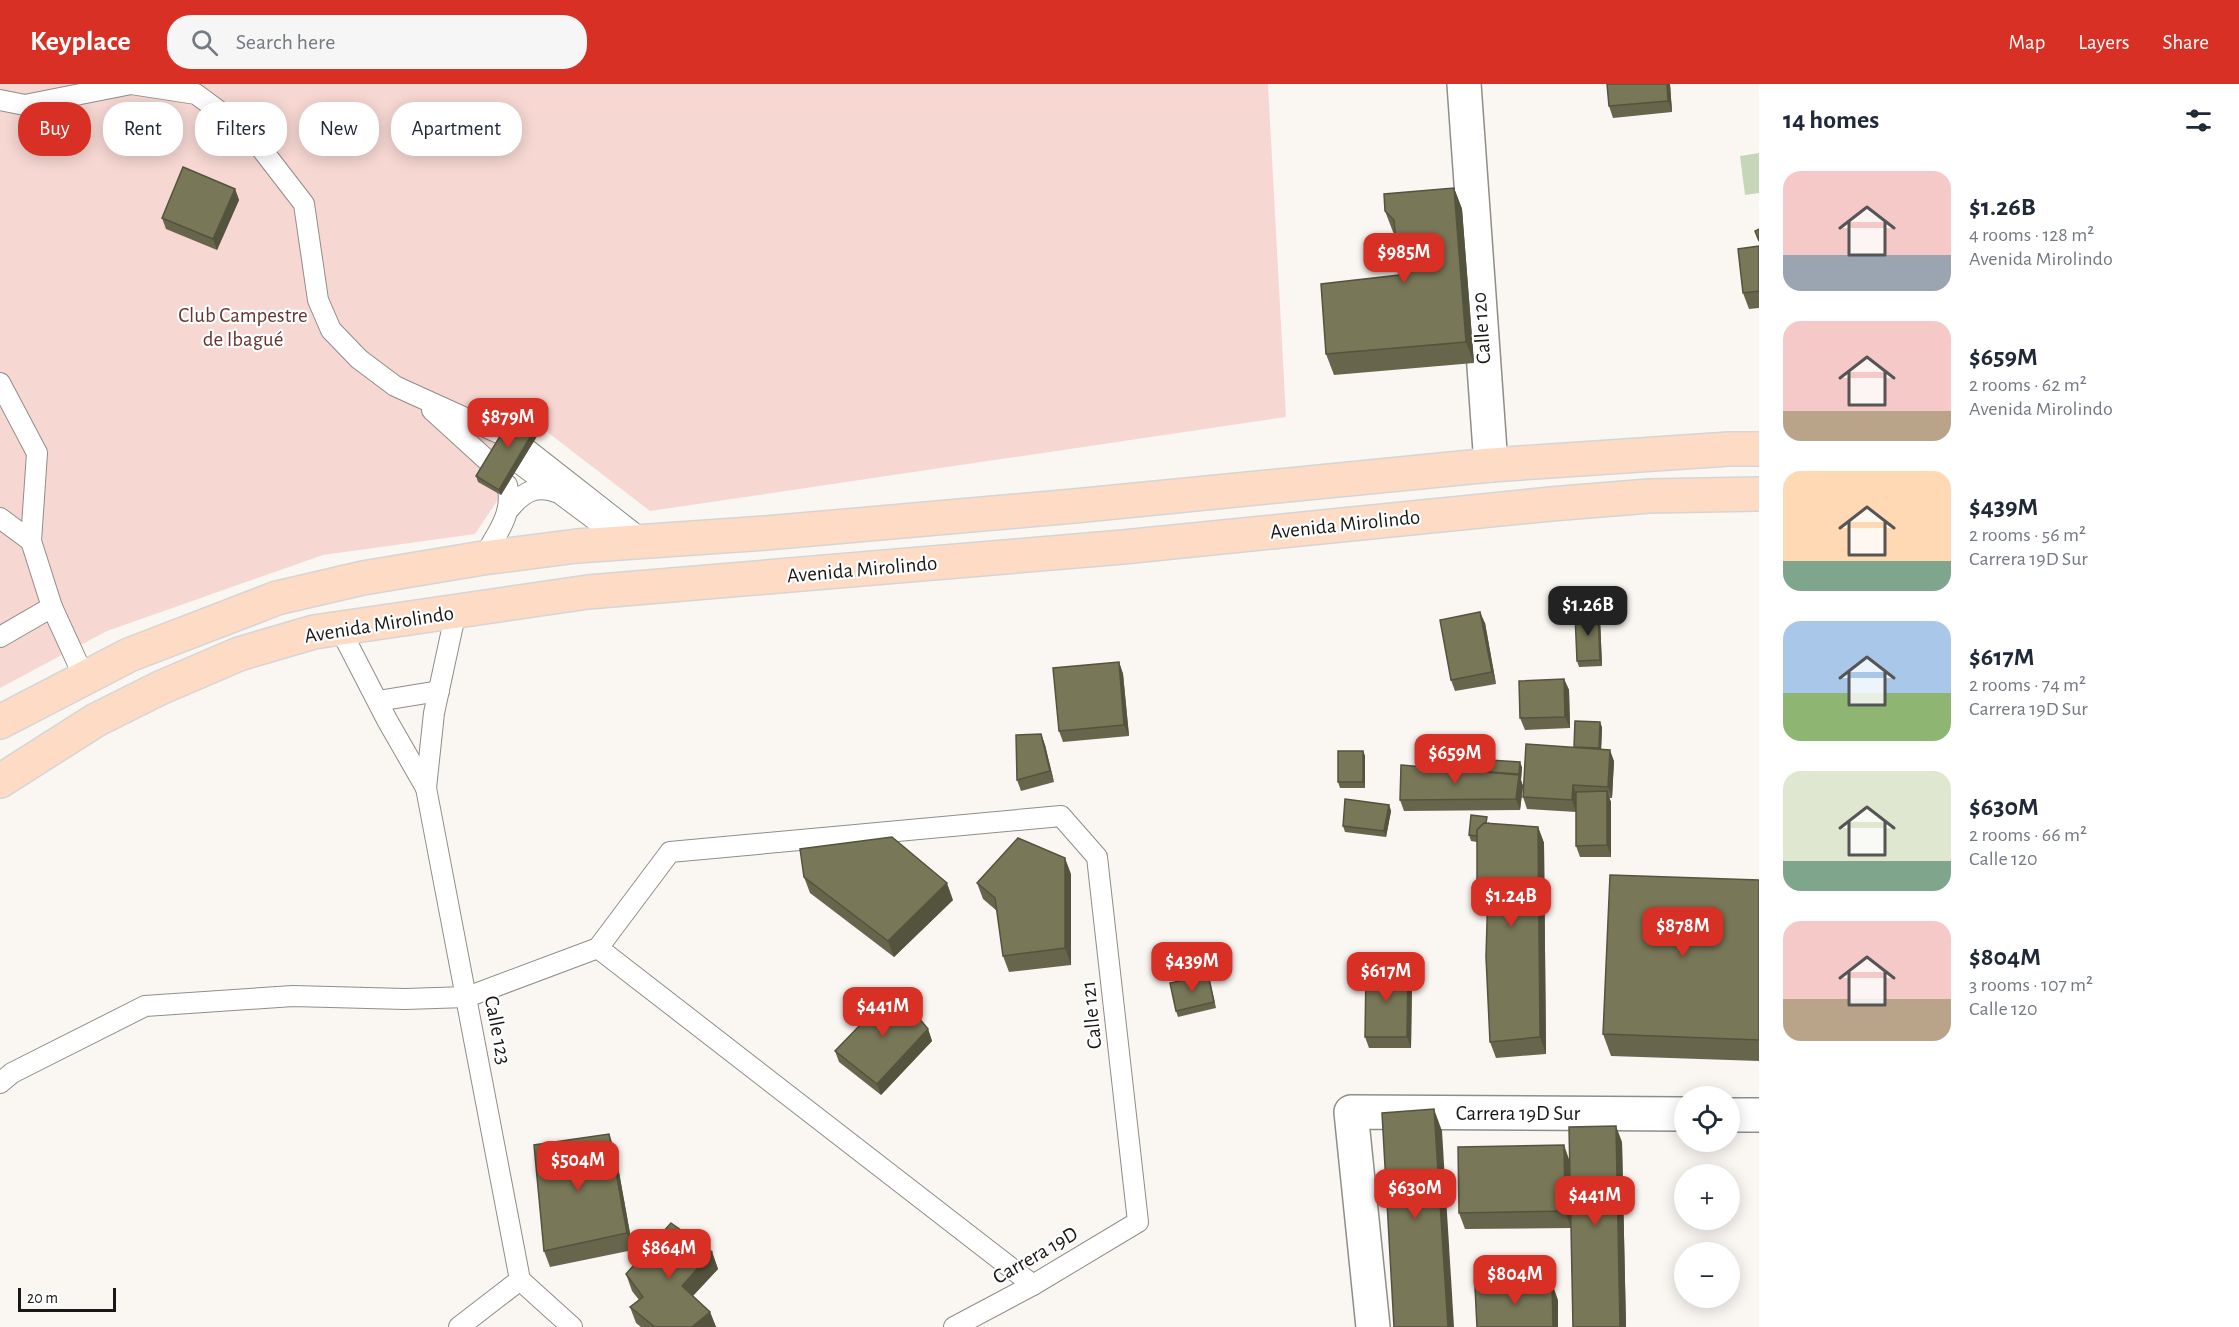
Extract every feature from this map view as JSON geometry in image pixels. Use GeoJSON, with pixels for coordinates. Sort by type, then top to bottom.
{"type":"FeatureCollection","features":[{"type":"Feature","properties":{"kind":"main road","name":"Avenida Mirolindo"},"geometry":{"type":"LineString","coordinates":[[0,722],[129,655],[277,598],[363,578],[483,558],[577,546],[1074,506],[1491,465],[1759,449]]}},
{"type":"Feature","properties":{"kind":"main road","name":"Avenida Mirolindo"},"geometry":{"type":"LineString","coordinates":[[0,781],[96,720],[160,688],[239,654],[314,632],[588,592],[1123,547],[1551,504],[1649,496],[1759,494]]}},
{"type":"Feature","properties":{"kind":"street","name":"Calle 120"},"geometry":{"type":"LineString","coordinates":[[1464,84],[1491,465]]}},
{"type":"Feature","properties":{"kind":"street","name":"Carrera 19D Sur"},"geometry":{"type":"LineString","coordinates":[[1373,1327],[1351,1112],[1674,1114]]}},
{"type":"Feature","properties":{"kind":"street"},"geometry":{"type":"LineString","coordinates":[[1740,1115],[1759,1115]]}},
{"type":"Feature","properties":{"kind":"lane"},"geometry":{"type":"LineString","coordinates":[[0,100],[25,105],[131,84],[196,94],[250,134],[304,204],[318,300],[331,330],[359,358],[386,379],[497,449],[421,400]]}},
{"type":"Feature","properties":{"kind":"lane"},"geometry":{"type":"LineString","coordinates":[[0,383],[37,453],[31,541],[52,607],[84,677]]}},
{"type":"Feature","properties":{"kind":"lane"},"geometry":{"type":"LineString","coordinates":[[524,457],[635,542],[559,492],[524,457]]}},
{"type":"Feature","properties":{"kind":"lane"},"geometry":{"type":"LineString","coordinates":[[507,485],[510,508]]}},
{"type":"Feature","properties":{"kind":"lane"},"geometry":{"type":"LineString","coordinates":[[483,558],[518,497],[531,490],[545,488],[559,492]]}},
{"type":"Feature","properties":{"kind":"lane"},"geometry":{"type":"LineString","coordinates":[[0,518],[31,541]]}},
{"type":"Feature","properties":{"kind":"lane"},"geometry":{"type":"LineString","coordinates":[[0,637],[52,607]]}},
{"type":"Feature","properties":{"kind":"lane","name":"Calle 123"},"geometry":{"type":"LineString","coordinates":[[456,611],[434,713],[426,788],[520,1280]]}},
{"type":"Feature","properties":{"kind":"lane","name":"Calle 123"},"geometry":{"type":"LineString","coordinates":[[340,629],[426,788]]}},
{"type":"Feature","properties":{"kind":"lane"},"geometry":{"type":"LineString","coordinates":[[378,701],[439,692]]}},
{"type":"Feature","properties":{"kind":"lane","name":"Calle 121"},"geometry":{"type":"LineString","coordinates":[[598,948],[670,852],[1061,816],[1097,857],[1138,1222]]}},
{"type":"Feature","properties":{"kind":"lane"},"geometry":{"type":"LineString","coordinates":[[0,1083],[12,1073],[145,1006],[293,996],[405,999],[467,997],[598,948],[1033,1285]]}},
{"type":"Feature","properties":{"kind":"lane","name":"Carrera 19D"},"geometry":{"type":"LineString","coordinates":[[954,1327],[1033,1285],[1138,1222]]}},
{"type":"Feature","properties":{"kind":"lane"},"geometry":{"type":"LineString","coordinates":[[459,1327],[520,1280],[572,1327]]}},
{"type":"Feature","properties":{"kind":"green space","name":"Club Campestre de Ibagué"},"geometry":{"type":"Polygon","coordinates":[[[0,84],[1268,84],[1286,417],[650,511],[542,428],[475,534],[323,555],[107,631],[0,688],[0,84]]]}},
{"type":"Feature","properties":{"kind":"shaded area"},"geometry":{"type":"Polygon","coordinates":[[[1759,153],[1759,193],[1745,195],[1740,156],[1759,153]]]}},
{"type":"Feature","properties":{"kind":"building"},"geometry":{"type":"Polygon","coordinates":[[[1607,84],[1667,84],[1668,101],[1609,106],[1607,84]]]}},
{"type":"Feature","properties":{"kind":"building"},"geometry":{"type":"Polygon","coordinates":[[[183,167],[235,189],[213,239],[162,218],[183,167]]]}},
{"type":"Feature","properties":{"kind":"building"},"geometry":{"type":"Polygon","coordinates":[[[1454,188],[1466,342],[1326,354],[1321,284],[1399,275],[1394,220],[1385,211],[1384,194],[1454,188]]]}},
{"type":"Feature","properties":{"kind":"building"},"geometry":{"type":"Polygon","coordinates":[[[1759,229],[1759,241],[1755,231],[1759,229]]]}},
{"type":"Feature","properties":{"kind":"building"},"geometry":{"type":"Polygon","coordinates":[[[1759,246],[1759,291],[1743,293],[1738,249],[1759,246]]]}},
{"type":"Feature","properties":{"kind":"building"},"geometry":{"type":"Polygon","coordinates":[[[517,408],[539,422],[499,490],[476,476],[517,408]]]}},
{"type":"Feature","properties":{"kind":"building"},"geometry":{"type":"Polygon","coordinates":[[[1480,612],[1492,672],[1451,680],[1440,620],[1480,612]]]}},
{"type":"Feature","properties":{"kind":"building"},"geometry":{"type":"Polygon","coordinates":[[[1598,613],[1600,660],[1577,661],[1575,614],[1598,613]]]}},
{"type":"Feature","properties":{"kind":"building"},"geometry":{"type":"Polygon","coordinates":[[[1119,662],[1124,725],[1059,731],[1053,668],[1119,662]]]}},
{"type":"Feature","properties":{"kind":"building"},"geometry":{"type":"Polygon","coordinates":[[[1564,679],[1565,717],[1520,718],[1519,681],[1564,679]]]}},
{"type":"Feature","properties":{"kind":"building"},"geometry":{"type":"Polygon","coordinates":[[[1575,721],[1600,722],[1599,748],[1574,747],[1575,721]]]}},
{"type":"Feature","properties":{"kind":"building"},"geometry":{"type":"Polygon","coordinates":[[[1041,734],[1050,771],[1017,780],[1016,735],[1041,734]]]}},
{"type":"Feature","properties":{"kind":"building"},"geometry":{"type":"Polygon","coordinates":[[[1526,744],[1610,750],[1608,787],[1573,785],[1572,800],[1523,797],[1526,744]]]}},
{"type":"Feature","properties":{"kind":"building"},"geometry":{"type":"Polygon","coordinates":[[[1338,751],[1363,751],[1363,782],[1338,782],[1338,751]]]}},
{"type":"Feature","properties":{"kind":"building"},"geometry":{"type":"Polygon","coordinates":[[[1454,758],[1485,760],[1484,772],[1454,770],[1454,758]]]}},
{"type":"Feature","properties":{"kind":"building"},"geometry":{"type":"Polygon","coordinates":[[[1489,760],[1520,762],[1519,774],[1489,772],[1489,760]]]}},
{"type":"Feature","properties":{"kind":"building"},"geometry":{"type":"Polygon","coordinates":[[[1401,765],[1519,775],[1516,799],[1400,800],[1401,765]]]}},
{"type":"Feature","properties":{"kind":"building"},"geometry":{"type":"Polygon","coordinates":[[[1607,791],[1607,845],[1576,846],[1576,792],[1607,791]]]}},
{"type":"Feature","properties":{"kind":"building"},"geometry":{"type":"Polygon","coordinates":[[[1345,799],[1389,805],[1384,831],[1343,826],[1345,799]]]}},
{"type":"Feature","properties":{"kind":"building"},"geometry":{"type":"Polygon","coordinates":[[[1471,815],[1487,817],[1486,823],[1477,830],[1477,836],[1469,835],[1471,815]]]}},
{"type":"Feature","properties":{"kind":"building"},"geometry":{"type":"Polygon","coordinates":[[[1484,823],[1538,827],[1540,1037],[1490,1042],[1486,957],[1488,889],[1477,889],[1477,830],[1484,823]]]}},
{"type":"Feature","properties":{"kind":"building"},"geometry":{"type":"Polygon","coordinates":[[[892,837],[947,883],[888,941],[804,877],[800,849],[892,837]]]}},
{"type":"Feature","properties":{"kind":"building"},"geometry":{"type":"Polygon","coordinates":[[[1018,838],[1065,858],[1065,948],[1003,956],[995,898],[977,883],[1018,838]]]}},
{"type":"Feature","properties":{"kind":"building"},"geometry":{"type":"Polygon","coordinates":[[[1610,875],[1759,880],[1759,1040],[1603,1034],[1610,875]]]}},
{"type":"Feature","properties":{"kind":"building"},"geometry":{"type":"Polygon","coordinates":[[[1366,969],[1408,969],[1407,1037],[1365,1037],[1366,969]]]}},
{"type":"Feature","properties":{"kind":"building"},"geometry":{"type":"Polygon","coordinates":[[[1208,975],[1214,1002],[1176,1011],[1170,983],[1208,975]]]}},
{"type":"Feature","properties":{"kind":"building"},"geometry":{"type":"Polygon","coordinates":[[[895,989],[928,1029],[877,1084],[835,1051],[895,989]]]}},
{"type":"Feature","properties":{"kind":"building"},"geometry":{"type":"Polygon","coordinates":[[[1434,1109],[1448,1327],[1394,1327],[1382,1113],[1434,1109]]]}},
{"type":"Feature","properties":{"kind":"building"},"geometry":{"type":"Polygon","coordinates":[[[1616,1126],[1620,1327],[1573,1327],[1569,1127],[1616,1126]]]}},
{"type":"Feature","properties":{"kind":"building"},"geometry":{"type":"Polygon","coordinates":[[[609,1134],[627,1233],[544,1251],[534,1145],[609,1134]]]}},
{"type":"Feature","properties":{"kind":"building"},"geometry":{"type":"Polygon","coordinates":[[[1564,1145],[1565,1211],[1459,1213],[1458,1147],[1564,1145]]]}},
{"type":"Feature","properties":{"kind":"building"},"geometry":{"type":"Polygon","coordinates":[[[671,1223],[712,1252],[682,1286],[710,1312],[692,1327],[655,1327],[630,1307],[643,1297],[626,1274],[671,1223]]]}},
{"type":"Feature","properties":{"kind":"building"},"geometry":{"type":"Polygon","coordinates":[[[1552,1283],[1553,1327],[1477,1327],[1475,1287],[1552,1283]]]}}]}
